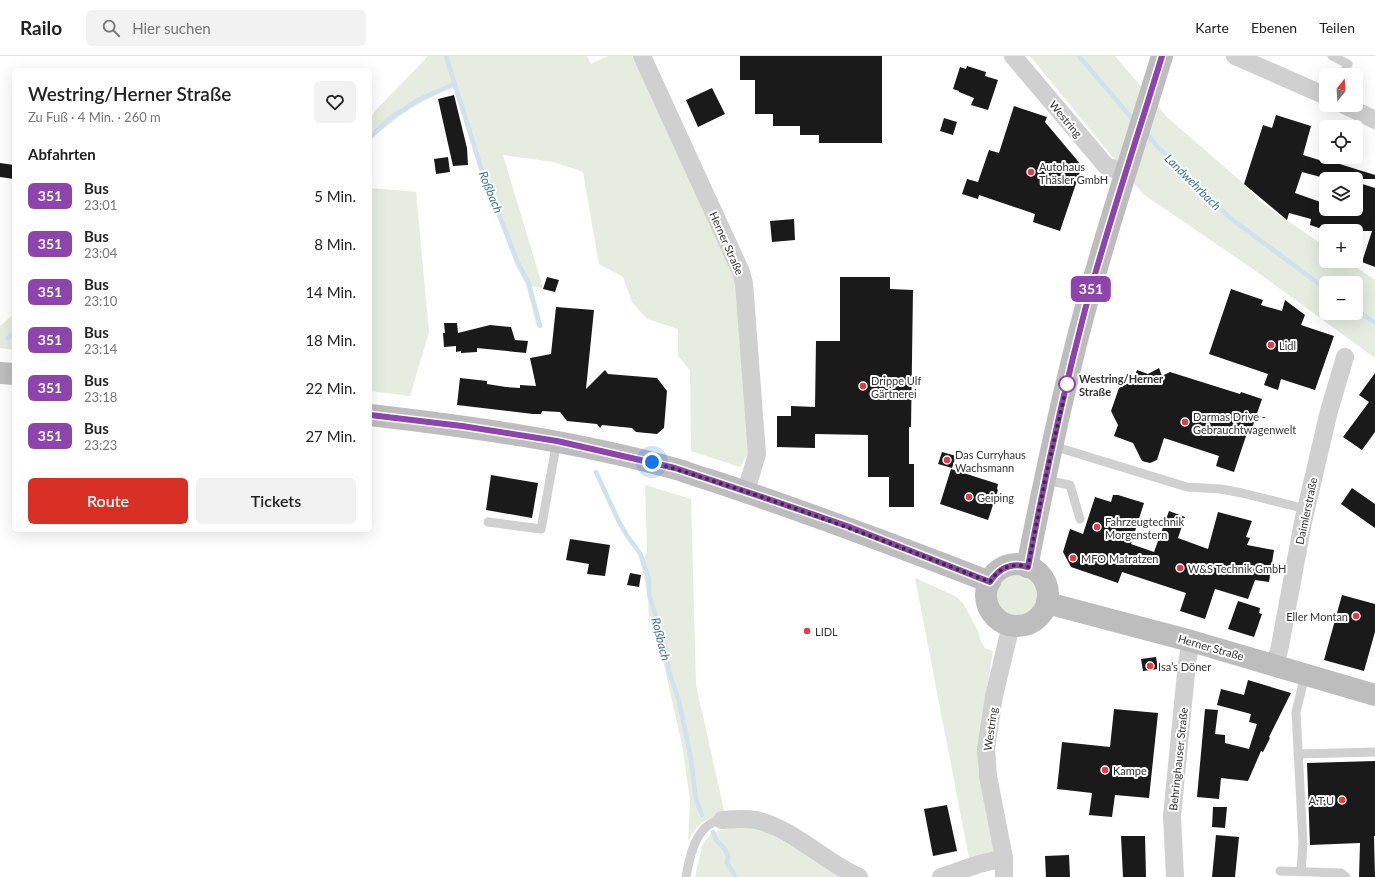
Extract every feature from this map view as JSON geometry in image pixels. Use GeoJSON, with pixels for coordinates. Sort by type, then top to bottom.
{"type":"FeatureCollection","features":[{"type":"Feature","properties":{"kind":"main road"},"geometry":{"type":"LineString","coordinates":[[1028,567],[1045,480],[1085,310],[1127,167],[1162,56]]}},
{"type":"Feature","properties":{"kind":"main road"},"geometry":{"type":"LineString","coordinates":[[0,373],[12,374]]}},
{"type":"Feature","properties":{"kind":"main road"},"geometry":{"type":"LineString","coordinates":[[372,415],[462,426],[557,441],[660,464],[746,491],[847,526],[990,582]]}},
{"type":"Feature","properties":{"kind":"main road"},"geometry":{"type":"LineString","coordinates":[[1016,565],[1028,567],[1036,571],[1046,583],[1048,591],[1047,603],[1042,614],[1026,625],[1017,626],[1002,622],[996,618],[989,608],[986,595],[990,582],[995,574],[1002,568],[1016,565]]}},
{"type":"Feature","properties":{"kind":"main road","name":"Herner Straße"},"geometry":{"type":"LineString","coordinates":[[1047,603],[1191,641],[1375,695]]}},
{"type":"Feature","properties":{"kind":"street","name":"Herner Straße"},"geometry":{"type":"LineString","coordinates":[[642,56],[741,272],[744,283],[757,454],[746,491]]}},
{"type":"Feature","properties":{"kind":"street","name":"Westring"},"geometry":{"type":"LineString","coordinates":[[1013,56],[1106,166],[1127,167]]}},
{"type":"Feature","properties":{"kind":"street"},"geometry":{"type":"LineString","coordinates":[[1235,56],[1319,93]]}},
{"type":"Feature","properties":{"kind":"street"},"geometry":{"type":"LineString","coordinates":[[1358,112],[1375,120]]}},
{"type":"Feature","properties":{"kind":"street","name":"Daimlerstraße"},"geometry":{"type":"LineString","coordinates":[[1275,666],[1306,509],[1329,411],[1345,357]]}},
{"type":"Feature","properties":{"kind":"street","name":"Westring"},"geometry":{"type":"LineString","coordinates":[[1004,877],[1004,858],[988,776],[986,749],[994,696],[1011,625]]}},
{"type":"Feature","properties":{"kind":"street","name":"Behringhauser Straße"},"geometry":{"type":"LineString","coordinates":[[1175,877],[1172,816],[1187,663],[1191,641]]}},
{"type":"Feature","properties":{"kind":"street"},"geometry":{"type":"LineString","coordinates":[[722,820],[756,820],[767,824],[788,834],[847,872],[859,877]]}},
{"type":"Feature","properties":{"kind":"street"},"geometry":{"type":"LineString","coordinates":[[941,877],[979,864],[1004,858]]}},
{"type":"Feature","properties":{"kind":"lane"},"geometry":{"type":"LineString","coordinates":[[1332,56],[1348,64],[1346,68]]}},
{"type":"Feature","properties":{"kind":"lane"},"geometry":{"type":"LineString","coordinates":[[488,522],[541,529],[557,441]]}},
{"type":"Feature","properties":{"kind":"lane"},"geometry":{"type":"LineString","coordinates":[[1053,446],[1187,487],[1220,489],[1242,493],[1306,509]]}},
{"type":"Feature","properties":{"kind":"lane"},"geometry":{"type":"LineString","coordinates":[[1045,480],[1070,485],[1080,519]]}},
{"type":"Feature","properties":{"kind":"lane"},"geometry":{"type":"LineString","coordinates":[[1301,871],[1303,843],[1296,712],[1305,675]]}},
{"type":"Feature","properties":{"kind":"lane"},"geometry":{"type":"LineString","coordinates":[[1298,754],[1375,752]]}},
{"type":"Feature","properties":{"kind":"lane"},"geometry":{"type":"LineString","coordinates":[[686,877],[695,844],[702,830],[710,824],[722,820]]}},
{"type":"Feature","properties":{"kind":"lane"},"geometry":{"type":"LineString","coordinates":[[1280,871],[1341,873],[1346,877]]}},
{"type":"Feature","properties":{"kind":"shaded area"},"geometry":{"type":"Polygon","coordinates":[[[428,56],[587,56],[591,64],[608,56],[632,56],[737,282],[749,452],[740,467],[691,451],[690,370],[678,356],[678,329],[647,319],[632,302],[623,277],[599,264],[583,172],[554,162],[503,155],[543,288],[531,286],[542,325],[537,327],[526,284],[517,268],[484,181],[453,88],[419,103],[389,124],[372,138],[372,116],[428,56]]]}},
{"type":"Feature","properties":{"kind":"shaded area"},"geometry":{"type":"Polygon","coordinates":[[[1030,56],[1115,56],[1167,117],[1244,184],[1259,201],[1319,242],[1319,268],[1357,268],[1375,280],[1375,358],[1323,320],[1363,320],[1363,276],[1319,276],[1319,317],[1253,269],[1143,194],[1030,56]]]}},
{"type":"Feature","properties":{"kind":"shaded area"},"geometry":{"type":"Polygon","coordinates":[[[372,188],[416,192],[429,332],[410,396],[372,391],[372,188]]]}},
{"type":"Feature","properties":{"kind":"shaded area"},"geometry":{"type":"Polygon","coordinates":[[[12,316],[12,350],[0,348],[0,326],[12,316]]]}},
{"type":"Feature","properties":{"kind":"shaded area"},"geometry":{"type":"Polygon","coordinates":[[[645,485],[691,499],[696,685],[725,815],[703,822],[695,829],[688,841],[690,801],[683,749],[657,634],[649,624],[648,595],[641,564],[647,552],[645,485]]]}},
{"type":"Feature","properties":{"kind":"shaded area"},"geometry":{"type":"Polygon","coordinates":[[[1014,574],[1022,574],[1027,575],[1034,580],[1039,587],[1039,605],[1034,612],[1027,617],[1014,618],[1006,615],[999,608],[996,600],[996,592],[999,584],[1006,577],[1014,574]]]}},
{"type":"Feature","properties":{"kind":"shaded area"},"geometry":{"type":"Polygon","coordinates":[[[915,578],[955,596],[963,603],[978,631],[981,642],[985,648],[993,651],[978,744],[978,770],[994,851],[969,858],[915,578]]]}},
{"type":"Feature","properties":{"kind":"shaded area"},"geometry":{"type":"Polygon","coordinates":[[[741,825],[757,827],[809,855],[843,877],[695,877],[702,846],[711,833],[741,825]]]}},
{"type":"Feature","properties":{"kind":"building"},"geometry":{"type":"Polygon","coordinates":[[[740,56],[882,56],[882,143],[819,143],[819,135],[800,135],[800,126],[773,126],[773,114],[755,114],[755,80],[740,80],[740,56]]]}},
{"type":"Feature","properties":{"kind":"building"},"geometry":{"type":"Polygon","coordinates":[[[967,66],[986,72],[985,76],[998,80],[988,110],[971,105],[974,98],[953,89],[960,67],[966,69],[967,66]]]}},
{"type":"Feature","properties":{"kind":"building"},"geometry":{"type":"Polygon","coordinates":[[[712,88],[725,114],[698,127],[686,100],[712,88]]]}},
{"type":"Feature","properties":{"kind":"building"},"geometry":{"type":"Polygon","coordinates":[[[454,95],[467,148],[468,165],[453,166],[438,99],[454,95]]]}},
{"type":"Feature","properties":{"kind":"building","name":"Autohaus Thäsler GmbH"},"geometry":{"type":"Polygon","coordinates":[[[1014,106],[1047,117],[1045,122],[1082,166],[1060,231],[1033,222],[1035,214],[979,195],[978,199],[962,194],[967,179],[978,182],[989,150],[999,153],[1014,106]]]}},
{"type":"Feature","properties":{"kind":"building"},"geometry":{"type":"Polygon","coordinates":[[[1276,115],[1311,126],[1303,155],[1319,160],[1319,164],[1340,164],[1375,175],[1375,179],[1363,179],[1363,172],[1319,172],[1319,177],[1302,172],[1295,193],[1319,202],[1319,216],[1363,216],[1363,184],[1375,188],[1375,267],[1363,262],[1372,231],[1363,231],[1363,224],[1319,224],[1319,228],[1310,225],[1311,219],[1289,213],[1287,220],[1244,184],[1263,125],[1272,128],[1276,115]]]}},
{"type":"Feature","properties":{"kind":"building"},"geometry":{"type":"Polygon","coordinates":[[[944,118],[957,122],[953,135],[940,131],[944,118]]]}},
{"type":"Feature","properties":{"kind":"building"},"geometry":{"type":"Polygon","coordinates":[[[448,157],[450,172],[436,174],[434,159],[448,157]]]}},
{"type":"Feature","properties":{"kind":"building"},"geometry":{"type":"Polygon","coordinates":[[[0,163],[12,165],[12,179],[0,177],[0,163]]]}},
{"type":"Feature","properties":{"kind":"building"},"geometry":{"type":"Polygon","coordinates":[[[794,219],[795,240],[772,242],[770,221],[794,219]]]}},
{"type":"Feature","properties":{"kind":"building"},"geometry":{"type":"Polygon","coordinates":[[[547,277],[559,280],[555,292],[543,289],[547,277]]]}},
{"type":"Feature","properties":{"kind":"building","name":"Drippe Ulf Gärtnerei"},"geometry":{"type":"Polygon","coordinates":[[[840,277],[890,277],[890,289],[913,290],[909,464],[914,464],[914,507],[889,507],[889,477],[868,477],[868,435],[815,434],[815,448],[777,447],[777,416],[791,416],[791,406],[815,407],[816,341],[840,341],[840,277]]]}},
{"type":"Feature","properties":{"kind":"building","name":"Lidl"},"geometry":{"type":"Polygon","coordinates":[[[1231,289],[1263,300],[1261,305],[1282,311],[1285,300],[1305,315],[1301,325],[1334,336],[1315,390],[1281,379],[1278,390],[1264,385],[1268,374],[1209,354],[1231,289]]]}},
{"type":"Feature","properties":{"kind":"building"},"geometry":{"type":"Polygon","coordinates":[[[556,307],[594,310],[586,389],[605,370],[608,374],[657,378],[667,391],[664,428],[657,434],[636,432],[632,428],[602,425],[600,428],[597,424],[567,421],[560,412],[542,411],[541,414],[533,414],[457,405],[460,378],[487,381],[487,384],[506,387],[520,388],[520,385],[536,386],[530,358],[551,354],[556,307]]]}},
{"type":"Feature","properties":{"kind":"building"},"geometry":{"type":"Polygon","coordinates":[[[444,323],[457,323],[458,333],[490,325],[511,327],[515,340],[528,341],[526,353],[477,348],[477,352],[456,352],[456,346],[444,347],[444,323]]]}},
{"type":"Feature","properties":{"kind":"building","name":"Darmas Drive - Gebrauchtwagenwelt"},"geometry":{"type":"Polygon","coordinates":[[[1159,368],[1162,376],[1170,372],[1240,394],[1241,392],[1262,399],[1252,428],[1249,427],[1234,472],[1216,466],[1219,456],[1164,438],[1157,460],[1150,463],[1142,461],[1133,443],[1114,436],[1118,425],[1111,411],[1119,388],[1133,381],[1137,370],[1148,374],[1159,368]]]}},
{"type":"Feature","properties":{"kind":"building"},"geometry":{"type":"Polygon","coordinates":[[[1375,373],[1375,432],[1362,450],[1343,437],[1369,402],[1359,395],[1375,373]]]}},
{"type":"Feature","properties":{"kind":"building","name":"Das Curryhaus Wachsmann"},"geometry":{"type":"Polygon","coordinates":[[[942,452],[956,456],[952,468],[938,464],[942,452]]]}},
{"type":"Feature","properties":{"kind":"building","name":"Geiping"},"geometry":{"type":"Polygon","coordinates":[[[951,469],[998,484],[998,490],[988,520],[940,504],[951,469]]]}},
{"type":"Feature","properties":{"kind":"building"},"geometry":{"type":"Polygon","coordinates":[[[491,475],[538,483],[532,518],[486,510],[491,475]]]}},
{"type":"Feature","properties":{"kind":"building"},"geometry":{"type":"Polygon","coordinates":[[[1352,488],[1375,504],[1375,528],[1341,504],[1352,488]]]}},
{"type":"Feature","properties":{"kind":"building"},"geometry":{"type":"Polygon","coordinates":[[[1113,495],[1118,495],[1144,503],[1131,544],[1154,552],[1169,511],[1185,517],[1178,538],[1208,549],[1218,512],[1252,521],[1246,537],[1250,538],[1247,545],[1274,550],[1269,582],[1255,580],[1248,599],[1215,589],[1205,619],[1180,611],[1186,593],[1122,572],[1118,583],[1071,567],[1063,552],[1070,529],[1083,534],[1095,497],[1111,502],[1113,495]]]}},
{"type":"Feature","properties":{"kind":"building"},"geometry":{"type":"Polygon","coordinates":[[[570,539],[610,545],[605,576],[587,574],[589,564],[566,560],[570,539]]]}},
{"type":"Feature","properties":{"kind":"building"},"geometry":{"type":"Polygon","coordinates":[[[630,573],[641,575],[639,587],[627,585],[630,573]]]}},
{"type":"Feature","properties":{"kind":"building"},"geometry":{"type":"Polygon","coordinates":[[[1342,595],[1375,604],[1375,632],[1364,671],[1324,660],[1342,595]]]}},
{"type":"Feature","properties":{"kind":"building"},"geometry":{"type":"Polygon","coordinates":[[[1238,601],[1260,608],[1259,613],[1262,614],[1254,637],[1228,629],[1238,601]]]}},
{"type":"Feature","properties":{"kind":"building","name":"Isa’s Döner"},"geometry":{"type":"Polygon","coordinates":[[[1156,657],[1158,669],[1143,671],[1141,659],[1156,657]]]}},
{"type":"Feature","properties":{"kind":"building"},"geometry":{"type":"Polygon","coordinates":[[[1248,680],[1291,693],[1263,752],[1261,751],[1248,781],[1221,778],[1219,799],[1197,797],[1205,709],[1218,710],[1215,734],[1225,735],[1225,743],[1249,749],[1257,724],[1249,722],[1251,714],[1217,705],[1221,689],[1244,695],[1248,680]]]}},
{"type":"Feature","properties":{"kind":"building","name":"Kampe"},"geometry":{"type":"Polygon","coordinates":[[[1114,709],[1158,713],[1149,798],[1115,795],[1112,817],[1089,815],[1092,793],[1057,789],[1062,742],[1110,747],[1114,709]]]}},
{"type":"Feature","properties":{"kind":"building","name":"A.T.U"},"geometry":{"type":"Polygon","coordinates":[[[1375,761],[1375,877],[1359,877],[1360,843],[1310,845],[1307,763],[1375,761]]]}},
{"type":"Feature","properties":{"kind":"building"},"geometry":{"type":"Polygon","coordinates":[[[947,805],[957,851],[933,856],[924,809],[947,805]]]}},
{"type":"Feature","properties":{"kind":"building"},"geometry":{"type":"Polygon","coordinates":[[[1213,807],[1227,807],[1225,828],[1212,827],[1213,807]]]}},
{"type":"Feature","properties":{"kind":"building"},"geometry":{"type":"Polygon","coordinates":[[[1216,835],[1239,837],[1235,877],[1212,877],[1216,835]]]}},
{"type":"Feature","properties":{"kind":"building"},"geometry":{"type":"Polygon","coordinates":[[[1121,836],[1145,836],[1146,877],[1123,877],[1121,836]]]}},
{"type":"Feature","properties":{"kind":"building"},"geometry":{"type":"Polygon","coordinates":[[[1069,855],[1070,877],[1046,877],[1045,856],[1069,855]]]}},
{"type":"Feature","properties":{"kind":"waterway","name":"Roßbach"},"geometry":{"type":"LineString","coordinates":[[446,56],[481,168],[517,261],[529,284],[540,326]]}},
{"type":"Feature","properties":{"kind":"waterway","name":"Landwehrbach"},"geometry":{"type":"LineString","coordinates":[[1079,56],[1134,121]]}},
{"type":"Feature","properties":{"kind":"waterway"},"geometry":{"type":"LineString","coordinates":[[372,135],[389,119],[418,100],[454,84]]}},
{"type":"Feature","properties":{"kind":"waterway","name":"Landwehrbach"},"geometry":{"type":"LineString","coordinates":[[1145,132],[1157,146],[1230,218],[1319,284]]}},
{"type":"Feature","properties":{"kind":"waterway","name":"Landwehrbach"},"geometry":{"type":"LineString","coordinates":[[1363,315],[1375,323]]}},
{"type":"Feature","properties":{"kind":"waterway"},"geometry":{"type":"LineString","coordinates":[[8,338],[12,335]]}},
{"type":"Feature","properties":{"kind":"waterway","name":"Roßbach"},"geometry":{"type":"LineString","coordinates":[[596,472],[619,522],[640,553],[649,579],[649,595],[664,640],[669,671],[679,701],[691,759],[696,800],[702,815]]}},
{"type":"Feature","properties":{"kind":"waterway","name":"Roßbach"},"geometry":{"type":"LineString","coordinates":[[713,832],[716,840],[725,849],[728,856],[727,863],[736,877]]}},
{"type":"Feature","properties":{"kind":"bus line","name":"351"},"geometry":{"type":"LineString","coordinates":[[372,415],[462,426],[557,441],[675,468],[847,526],[990,582],[995,574],[1002,568],[1011,565],[1028,567],[1045,480],[1085,310],[1162,56]]}},
{"type":"Feature","properties":{"kind":"place","name":"Autohaus Thäsler GmbH"},"geometry":{"type":"Point","coordinates":[1031,172]}},
{"type":"Feature","properties":{"kind":"place","name":"Lidl"},"geometry":{"type":"Point","coordinates":[1271,345]}},
{"type":"Feature","properties":{"kind":"place","name":"Westring/Herner Straße"},"geometry":{"type":"Point","coordinates":[1067,384]}},
{"type":"Feature","properties":{"kind":"place","name":"Drippe Ulf Gärtnerei"},"geometry":{"type":"Point","coordinates":[863,386]}},
{"type":"Feature","properties":{"kind":"place","name":"Darmas Drive - Gebrauchtwagenwelt"},"geometry":{"type":"Point","coordinates":[1185,422]}},
{"type":"Feature","properties":{"kind":"place","name":"Das Curryhaus Wachsmann"},"geometry":{"type":"Point","coordinates":[947,460]}},
{"type":"Feature","properties":{"kind":"place","name":"Geiping"},"geometry":{"type":"Point","coordinates":[969,497]}},
{"type":"Feature","properties":{"kind":"place","name":"Fahrzeugtechnik Morgenstern"},"geometry":{"type":"Point","coordinates":[1097,527]}},
{"type":"Feature","properties":{"kind":"place","name":"MFO Matratzen"},"geometry":{"type":"Point","coordinates":[1073,558]}},
{"type":"Feature","properties":{"kind":"place","name":"W&S Technik GmbH"},"geometry":{"type":"Point","coordinates":[1180,568]}},
{"type":"Feature","properties":{"kind":"place","name":"Eller Montan"},"geometry":{"type":"Point","coordinates":[1356,616]}},
{"type":"Feature","properties":{"kind":"place","name":"LIDL"},"geometry":{"type":"Point","coordinates":[807,631]}},
{"type":"Feature","properties":{"kind":"place","name":"Isa’s Döner"},"geometry":{"type":"Point","coordinates":[1150,666]}},
{"type":"Feature","properties":{"kind":"place","name":"Kampe"},"geometry":{"type":"Point","coordinates":[1105,770]}},
{"type":"Feature","properties":{"kind":"place","name":"A.T.U"},"geometry":{"type":"Point","coordinates":[1342,800]}},
{"type":"Feature","properties":{"kind":"route"},"geometry":{"type":"LineString","coordinates":[[652,462],[681,470],[802,510],[990,582],[995,574],[1002,568],[1011,565],[1028,567],[1045,480],[1067,384]]}}]}
